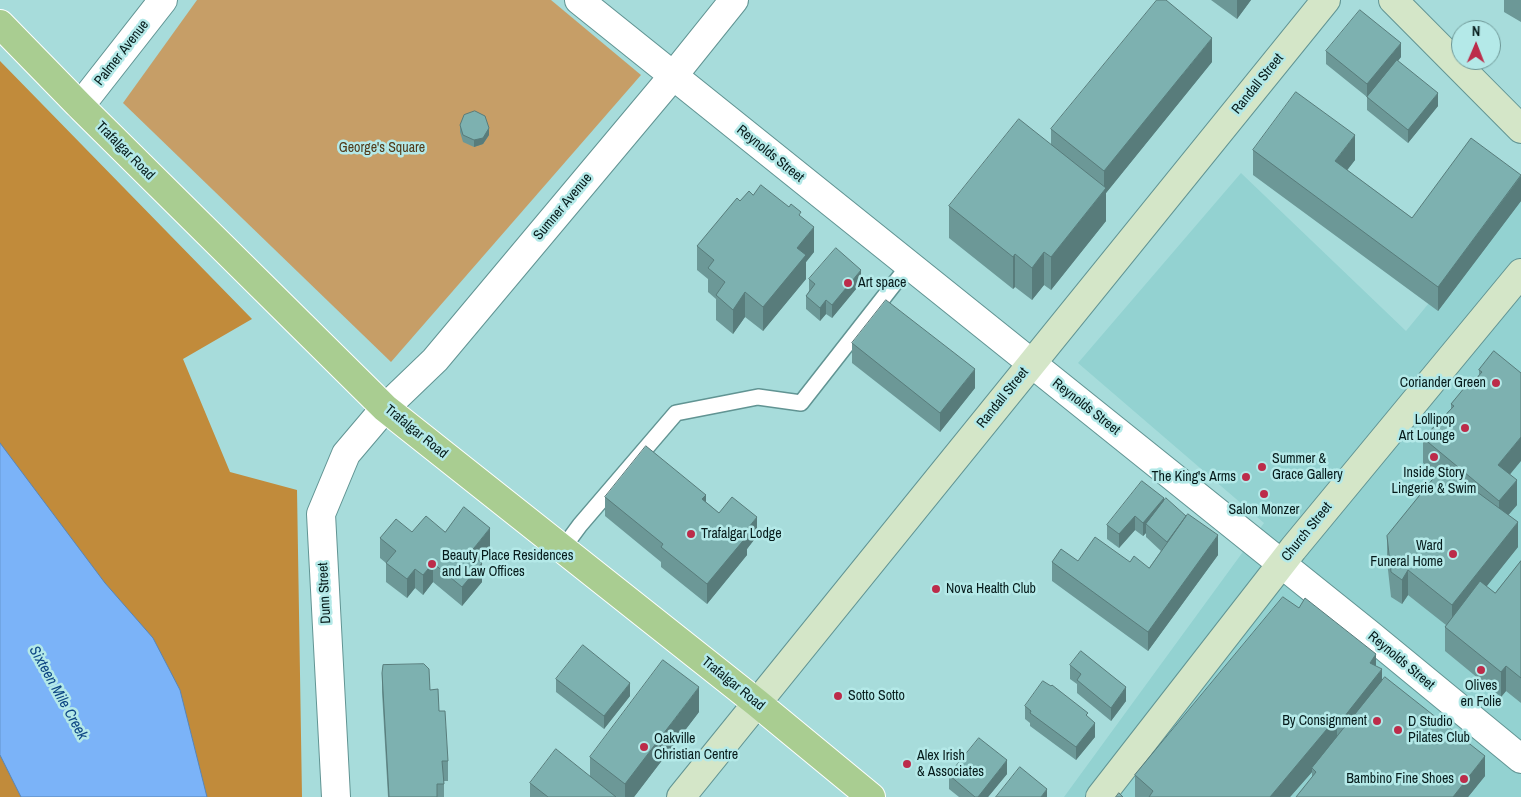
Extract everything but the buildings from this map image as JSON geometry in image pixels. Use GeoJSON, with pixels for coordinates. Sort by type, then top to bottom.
{"type":"FeatureCollection","features":[{"type":"Feature","properties":{"kind":"main road","name":"Trafalgar Road"},"geometry":{"type":"LineString","coordinates":[[0,24],[80,106],[385,408],[757,703],[871,797]]}},
{"type":"Feature","properties":{"kind":"street","name":"Palmer Avenue"},"geometry":{"type":"LineString","coordinates":[[80,106],[163,0]]}},
{"type":"Feature","properties":{"kind":"street","name":"Reynolds Street"},"geometry":{"type":"LineString","coordinates":[[579,0],[1282,564],[1521,759]]}},
{"type":"Feature","properties":{"kind":"street","name":"Sumner Avenue"},"geometry":{"type":"LineString","coordinates":[[385,408],[435,360],[673,76],[734,0]]}},
{"type":"Feature","properties":{"kind":"street","name":"Randall Street"},"geometry":{"type":"LineString","coordinates":[[682,797],[1326,0]]}},
{"type":"Feature","properties":{"kind":"street"},"geometry":{"type":"LineString","coordinates":[[1393,0],[1521,129]]}},
{"type":"Feature","properties":{"kind":"street","name":"Church Street"},"geometry":{"type":"LineString","coordinates":[[1100,797],[1383,438],[1521,273]]}},
{"type":"Feature","properties":{"kind":"street","name":"Dunn Street"},"geometry":{"type":"LineString","coordinates":[[336,797],[321,514],[346,454],[385,408]]}},
{"type":"Feature","properties":{"kind":"lane"},"geometry":{"type":"LineString","coordinates":[[563,548],[580,524],[676,413],[758,397],[801,402],[909,265]]}},
{"type":"Feature","properties":{"kind":"shaded area"},"geometry":{"type":"Polygon","coordinates":[[[0,61],[252,319],[183,359],[230,472],[297,490],[302,797],[162,797],[0,472],[0,61]]]}},
{"type":"Feature","properties":{"kind":"shaded area"},"geometry":{"type":"Polygon","coordinates":[[[1241,173],[1406,331],[1521,191],[1521,797],[1064,797],[1264,523],[1078,363],[1241,173]]]}},
{"type":"Feature","properties":{"kind":"shaded area"},"geometry":{"type":"Polygon","coordinates":[[[0,691],[26,797],[0,797],[0,691]]]}},
{"type":"Feature","properties":{"kind":"green space","name":"George's Square"},"geometry":{"type":"Polygon","coordinates":[[[197,0],[551,0],[641,75],[391,362],[123,103],[197,0]]]}},
{"type":"Feature","properties":{"kind":"water","name":"Sixteen Mile Creek"},"geometry":{"type":"Polygon","coordinates":[[[0,443],[105,583],[153,638],[180,690],[207,797],[21,797],[0,755],[0,443]]]}},
{"type":"Feature","properties":{"kind":"place","name":"Art space"},"geometry":{"type":"Point","coordinates":[848,283]}},
{"type":"Feature","properties":{"kind":"place","name":"Coriander Green"},"geometry":{"type":"Point","coordinates":[1496,383]}},
{"type":"Feature","properties":{"kind":"place","name":"Lollipop Art Lounge"},"geometry":{"type":"Point","coordinates":[1465,428]}},
{"type":"Feature","properties":{"kind":"place","name":"Inside Story Lingerie & Swim"},"geometry":{"type":"Point","coordinates":[1434,457]}},
{"type":"Feature","properties":{"kind":"place","name":"Summer & Grace Gallery"},"geometry":{"type":"Point","coordinates":[1262,467]}},
{"type":"Feature","properties":{"kind":"place","name":"The King's Arms"},"geometry":{"type":"Point","coordinates":[1246,477]}},
{"type":"Feature","properties":{"kind":"place","name":"Salon Monzer"},"geometry":{"type":"Point","coordinates":[1264,494]}},
{"type":"Feature","properties":{"kind":"place","name":"Trafalgar Lodge"},"geometry":{"type":"Point","coordinates":[691,534]}},
{"type":"Feature","properties":{"kind":"place","name":"Ward Funeral Home"},"geometry":{"type":"Point","coordinates":[1453,554]}},
{"type":"Feature","properties":{"kind":"place","name":"Beauty Place Residences and Law Offices"},"geometry":{"type":"Point","coordinates":[432,564]}},
{"type":"Feature","properties":{"kind":"place","name":"Nova Health Club"},"geometry":{"type":"Point","coordinates":[936,589]}},
{"type":"Feature","properties":{"kind":"place","name":"Olives en Folie"},"geometry":{"type":"Point","coordinates":[1481,670]}},
{"type":"Feature","properties":{"kind":"place","name":"Sotto Sotto"},"geometry":{"type":"Point","coordinates":[838,696]}},
{"type":"Feature","properties":{"kind":"place","name":"By Consignment"},"geometry":{"type":"Point","coordinates":[1377,721]}},
{"type":"Feature","properties":{"kind":"place","name":"D Studio Pilates Club"},"geometry":{"type":"Point","coordinates":[1398,730]}},
{"type":"Feature","properties":{"kind":"place","name":"Oakville Christian Centre"},"geometry":{"type":"Point","coordinates":[644,747]}},
{"type":"Feature","properties":{"kind":"place","name":"Alex Irish & Associates"},"geometry":{"type":"Point","coordinates":[907,764]}},
{"type":"Feature","properties":{"kind":"place","name":"Bambino Fine Shoes"},"geometry":{"type":"Point","coordinates":[1464,779]}}]}
